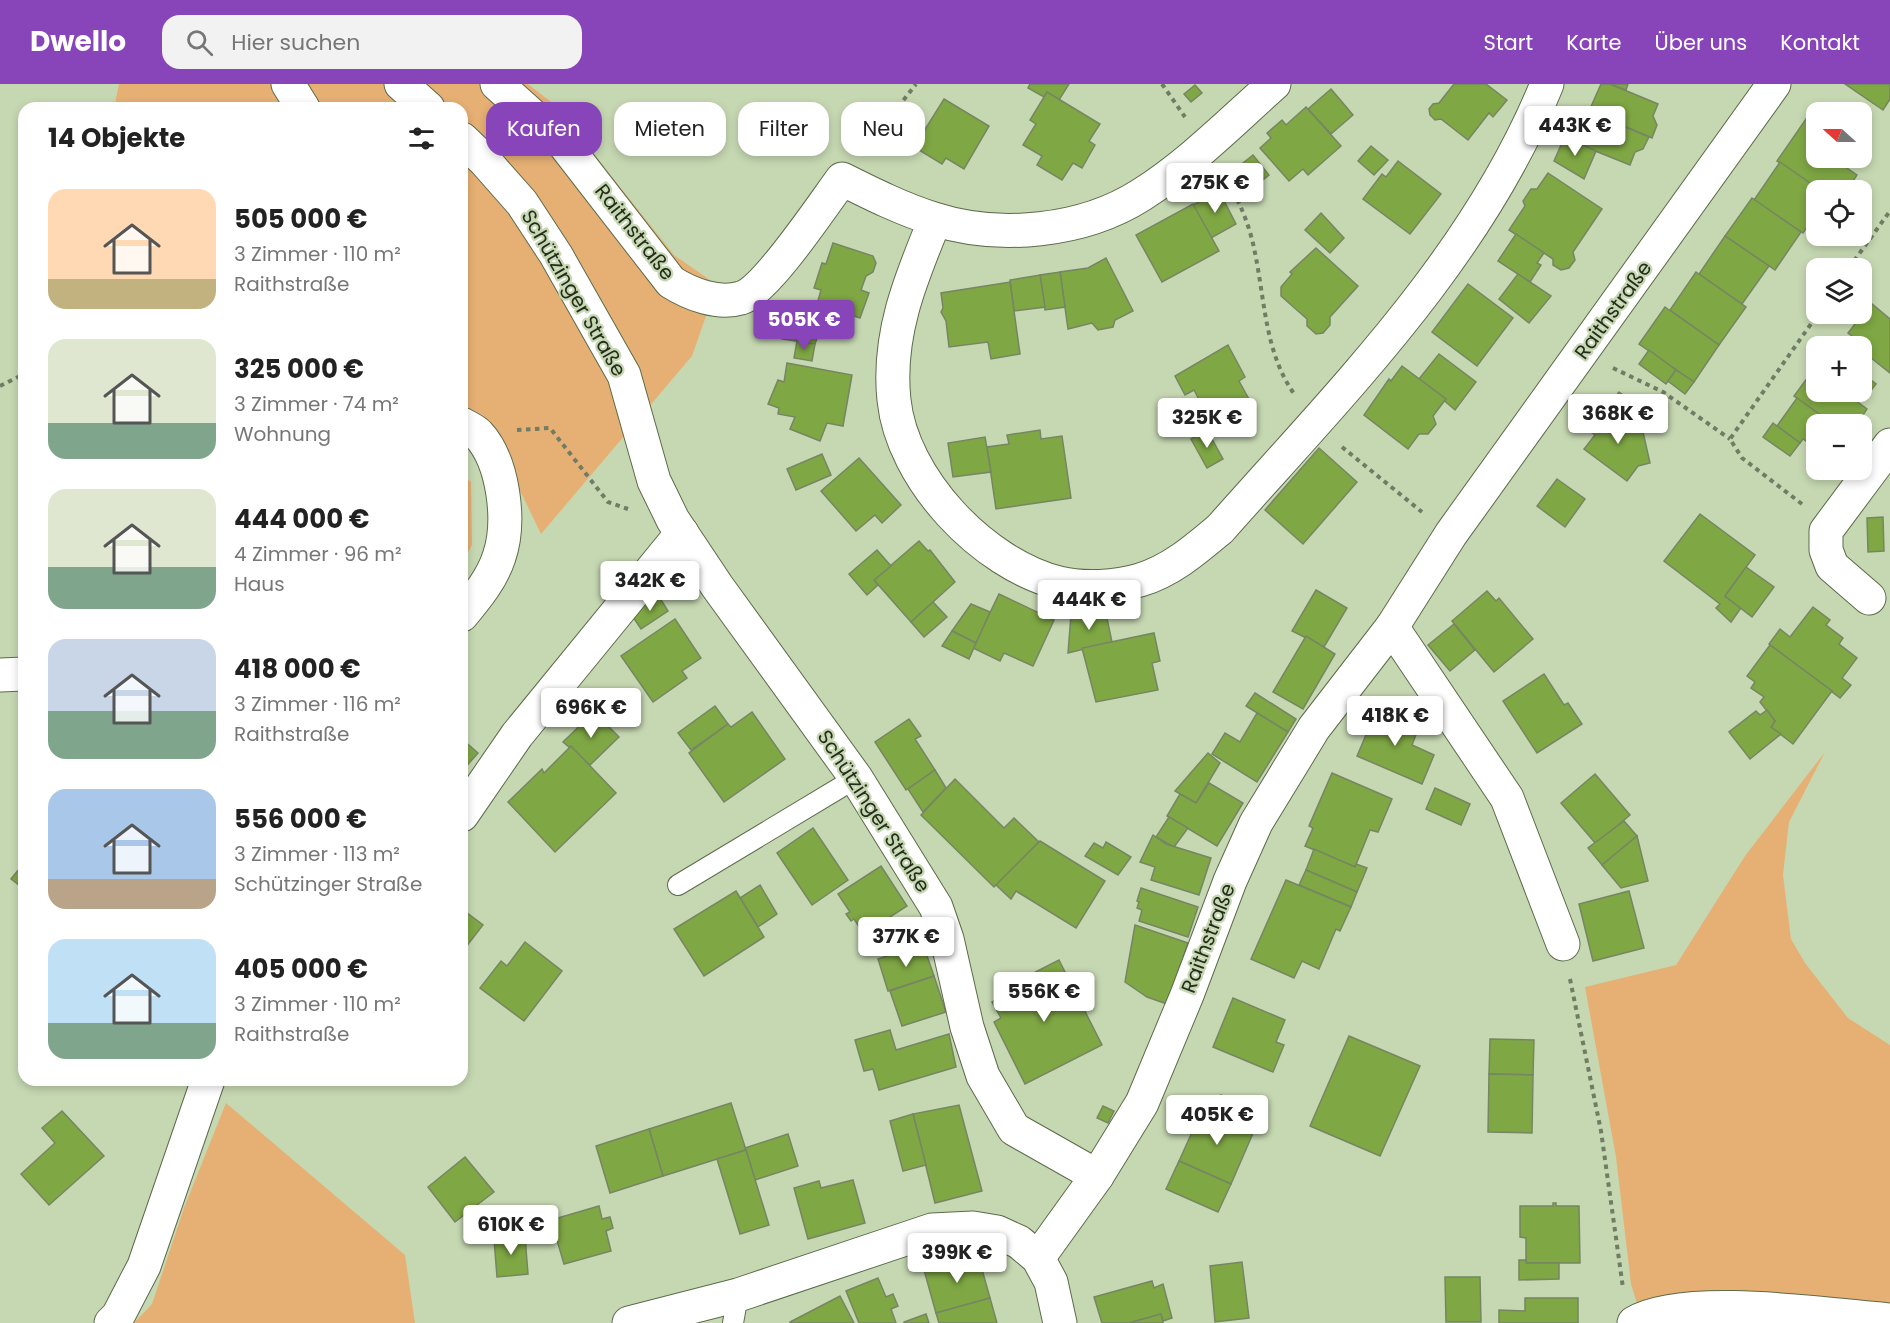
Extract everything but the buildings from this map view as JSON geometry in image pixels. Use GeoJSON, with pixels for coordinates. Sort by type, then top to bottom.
{"type":"FeatureCollection","features":[{"type":"Feature","properties":{"kind":"street"},"geometry":{"type":"LineString","coordinates":[[288,84],[299,102]]}},
{"type":"Feature","properties":{"kind":"street"},"geometry":{"type":"LineString","coordinates":[[401,84],[421,102]]}},
{"type":"Feature","properties":{"kind":"street","name":"Raithstraße"},"geometry":{"type":"LineString","coordinates":[[497,84],[527,108],[564,144],[671,282],[691,294],[716,298],[742,298],[763,283],[842,179]]}},
{"type":"Feature","properties":{"kind":"street"},"geometry":{"type":"LineString","coordinates":[[842,179],[934,220],[969,228],[1038,229],[1071,223],[1140,196],[1205,147],[1274,84]]}},
{"type":"Feature","properties":{"kind":"street"},"geometry":{"type":"LineString","coordinates":[[934,220],[897,325],[891,366],[894,402],[902,434],[914,464],[933,494],[984,544],[1021,568],[1060,583],[1098,586],[1141,580],[1184,559],[1220,529],[1426,291],[1470,231],[1516,152],[1547,84]]}},
{"type":"Feature","properties":{"kind":"street","name":"Raithstraße"},"geometry":{"type":"LineString","coordinates":[[1038,1258],[1097,1176],[1142,1103],[1187,995],[1230,881],[1256,823],[1314,728],[1392,627],[1451,534],[1774,84]]}},
{"type":"Feature","properties":{"kind":"street","name":"Schützinger Straße"},"geometry":{"type":"LineString","coordinates":[[468,144],[485,160],[522,203],[556,255],[624,375],[654,481],[682,533],[717,586],[856,778],[936,907],[983,1076],[1014,1129],[1097,1176]]}},
{"type":"Feature","properties":{"kind":"street"},"geometry":{"type":"LineString","coordinates":[[468,428],[478,434],[495,465],[506,509],[499,557],[482,590],[468,608]]}},
{"type":"Feature","properties":{"kind":"street"},"geometry":{"type":"LineString","coordinates":[[1869,598],[1832,566],[1826,550],[1826,531],[1890,445]]}},
{"type":"Feature","properties":{"kind":"street"},"geometry":{"type":"LineString","coordinates":[[468,806],[517,735],[682,533]]}},
{"type":"Feature","properties":{"kind":"street"},"geometry":{"type":"LineString","coordinates":[[1392,627],[1507,798],[1563,944]]}},
{"type":"Feature","properties":{"kind":"street"},"geometry":{"type":"LineString","coordinates":[[0,675],[18,674]]}},
{"type":"Feature","properties":{"kind":"street"},"geometry":{"type":"LineString","coordinates":[[111,1323],[118,1316],[144,1266],[206,1086]]}},
{"type":"Feature","properties":{"kind":"street"},"geometry":{"type":"LineString","coordinates":[[629,1323],[735,1309],[932,1230],[974,1228],[997,1232],[1019,1242],[1038,1258],[1051,1282],[1060,1323]]}},
{"type":"Feature","properties":{"kind":"street"},"geometry":{"type":"LineString","coordinates":[[1629,1309],[1648,1314],[1674,1309],[1748,1308],[1890,1320]]}},
{"type":"Feature","properties":{"kind":"lane"},"geometry":{"type":"LineString","coordinates":[[678,885],[856,778]]}},
{"type":"Feature","properties":{"kind":"path"},"geometry":{"type":"LineString","coordinates":[[842,179],[916,84]]}},
{"type":"Feature","properties":{"kind":"path"},"geometry":{"type":"LineString","coordinates":[[1205,147],[1238,198],[1255,252],[1265,318],[1283,378],[1314,422],[1451,534]]}},
{"type":"Feature","properties":{"kind":"path"},"geometry":{"type":"LineString","coordinates":[[1856,258],[1890,211]]}},
{"type":"Feature","properties":{"kind":"path"},"geometry":{"type":"LineString","coordinates":[[1730,439],[1811,324]]}},
{"type":"Feature","properties":{"kind":"path"},"geometry":{"type":"LineString","coordinates":[[1582,353],[1663,392],[1730,439],[1742,458],[1829,525]]}},
{"type":"Feature","properties":{"kind":"path"},"geometry":{"type":"LineString","coordinates":[[0,386],[18,377]]}},
{"type":"Feature","properties":{"kind":"path"},"geometry":{"type":"LineString","coordinates":[[511,430],[550,428],[608,502],[637,512]]}},
{"type":"Feature","properties":{"kind":"path"},"geometry":{"type":"LineString","coordinates":[[1563,944],[1601,1131],[1629,1309]]}},
{"type":"Feature","properties":{"kind":"shaded area"},"geometry":{"type":"Polygon","coordinates":[[[119,84],[528,84],[551,102],[486,102],[486,156],[595,156],[674,255],[717,285],[692,356],[541,534],[484,416],[468,407],[468,102],[115,102],[119,84]]]}},
{"type":"Feature","properties":{"kind":"shaded area"},"geometry":{"type":"Polygon","coordinates":[[[468,479],[471,482],[472,545],[468,553],[468,479]]]}},
{"type":"Feature","properties":{"kind":"shaded area"},"geometry":{"type":"Polygon","coordinates":[[[1825,752],[1789,822],[1783,875],[1791,939],[1805,963],[1848,1018],[1890,1045],[1890,1323],[1643,1323],[1631,1284],[1616,1157],[1585,987],[1676,965],[1745,856],[1825,752]]]}},
{"type":"Feature","properties":{"kind":"shaded area"},"geometry":{"type":"Polygon","coordinates":[[[226,1103],[405,1255],[415,1323],[134,1323],[152,1304],[184,1208],[226,1103]]]}}]}
